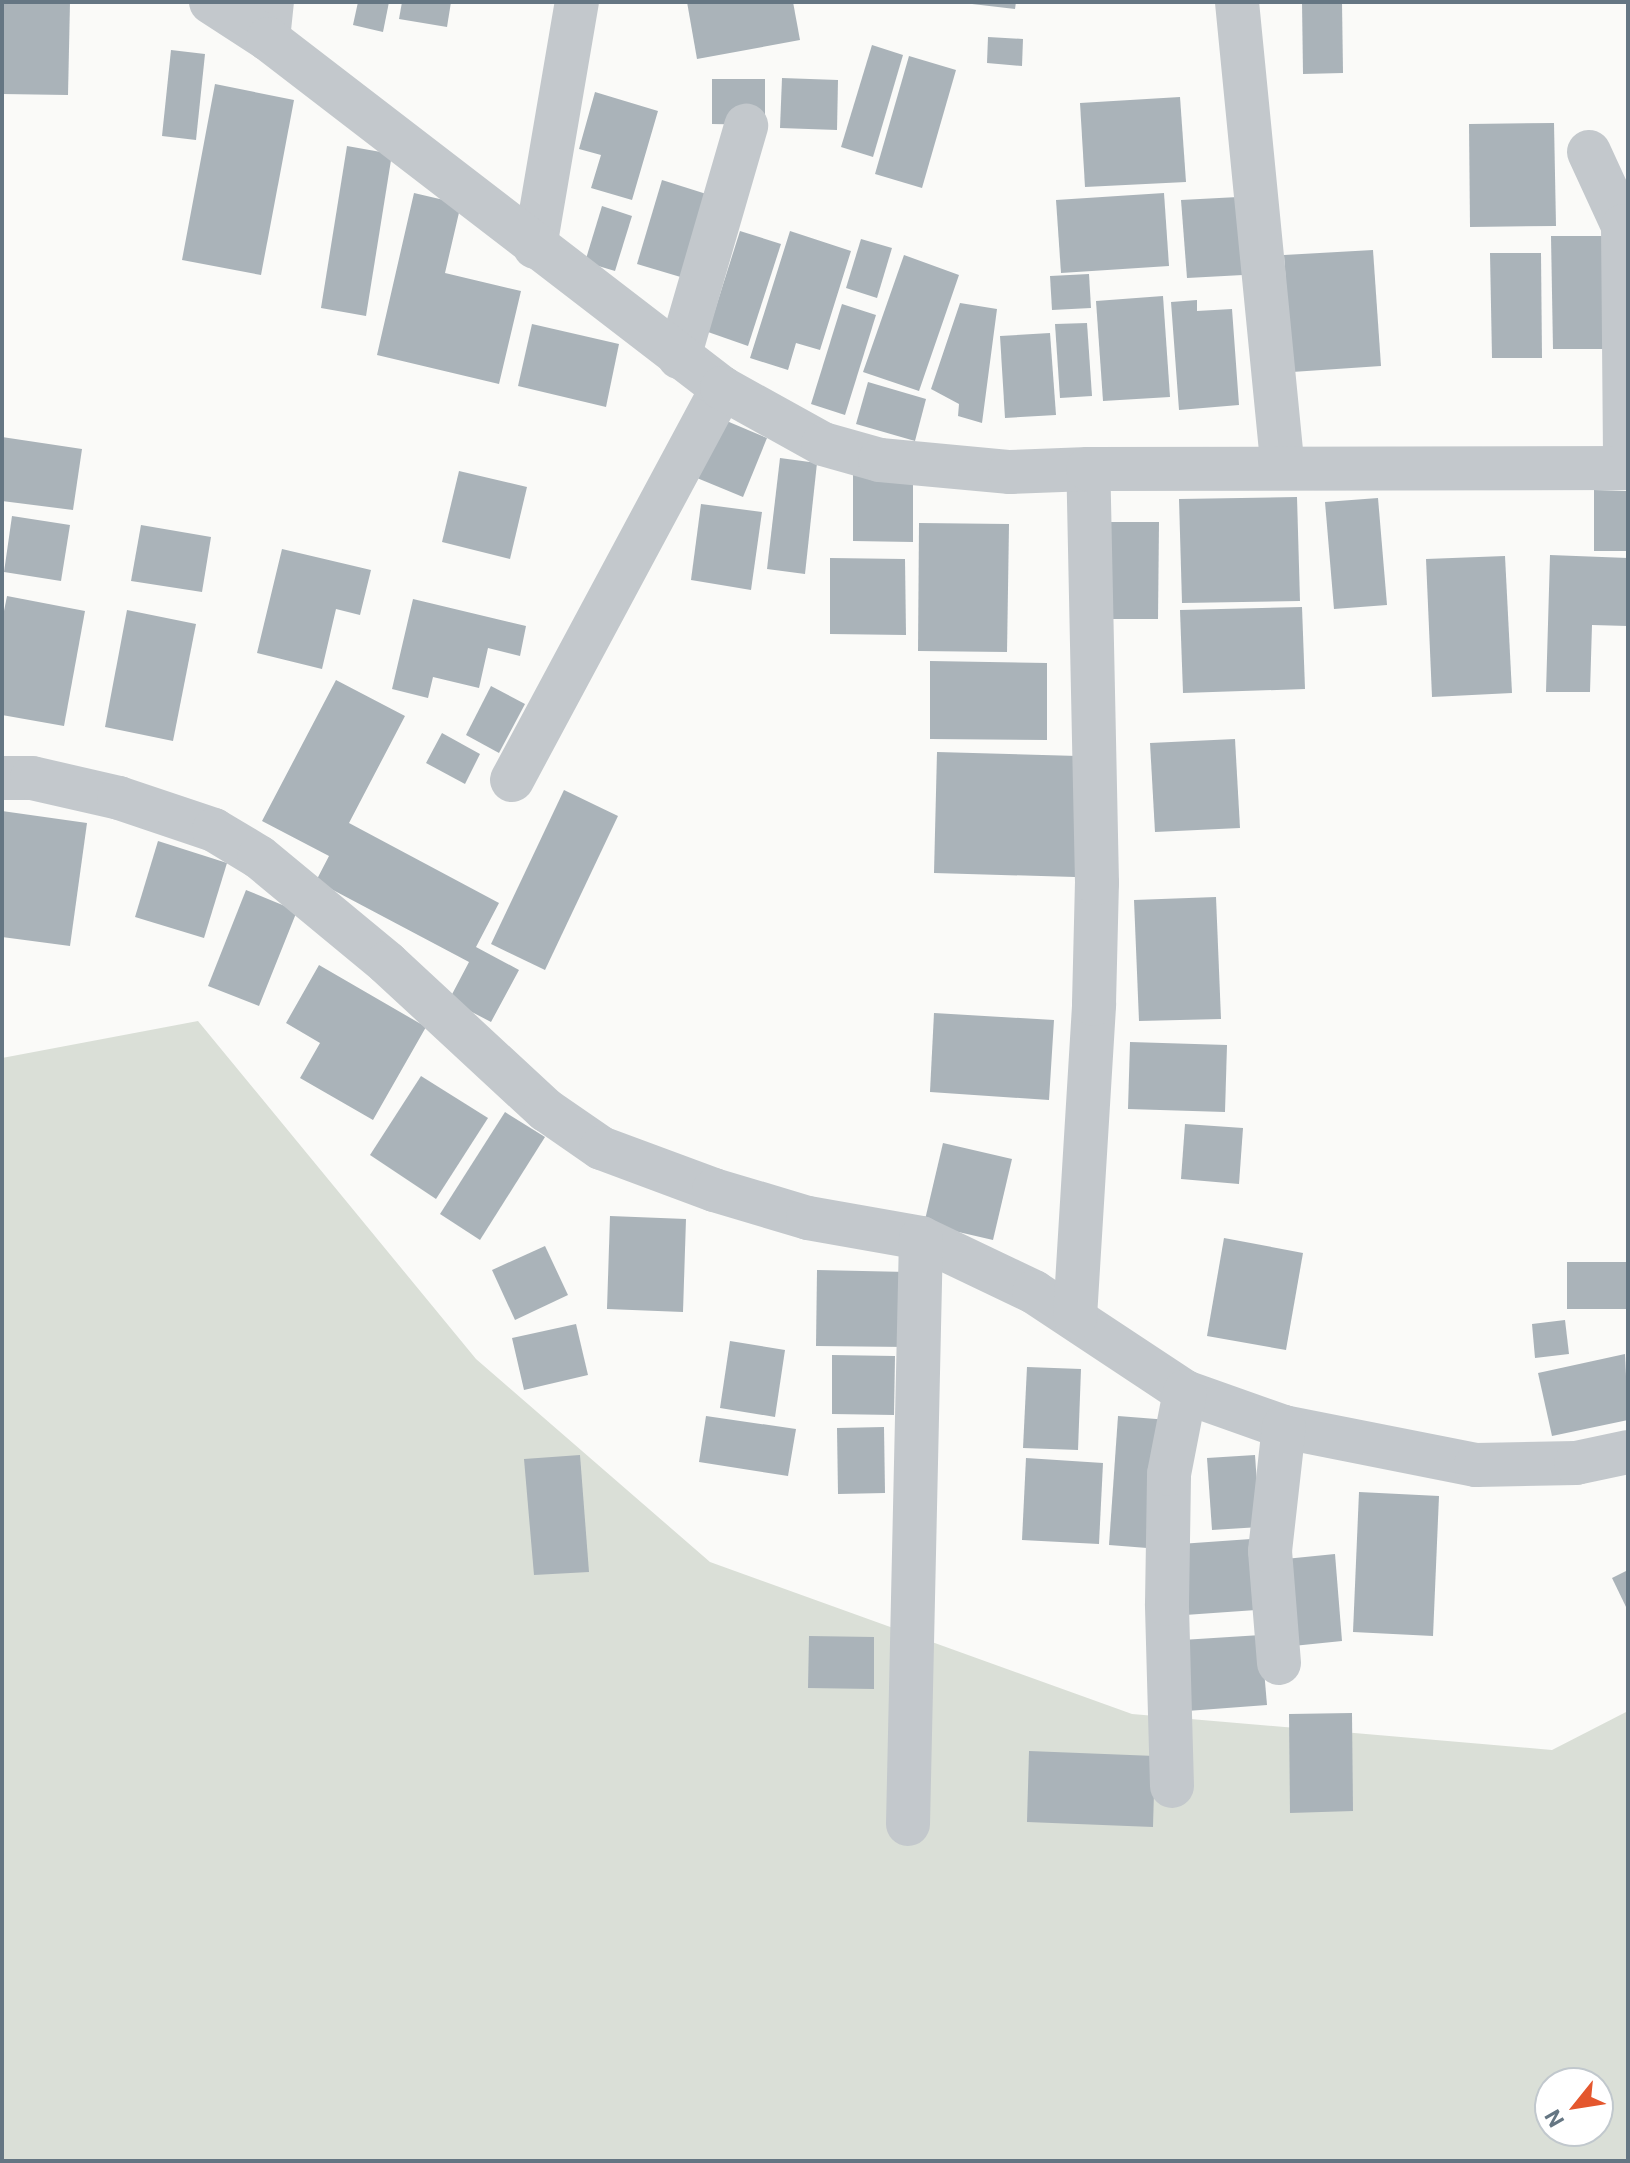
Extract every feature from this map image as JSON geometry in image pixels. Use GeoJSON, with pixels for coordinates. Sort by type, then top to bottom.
{"type":"FeatureCollection","features":[{"type":"Feature","properties":{"kind":"street"},"geometry":{"type":"LineString","coordinates":[[211,2],[270,20],[535,247],[722,388],[823,444],[880,460],[1010,472],[1088,469],[1626,468],[1623,226],[1589,152]]}},
{"type":"Feature","properties":{"kind":"street"},"geometry":{"type":"LineString","coordinates":[[535,247],[577,2]]}},
{"type":"Feature","properties":{"kind":"street"},"geometry":{"type":"LineString","coordinates":[[1237,2],[1283,468]]}},
{"type":"Feature","properties":{"kind":"street"},"geometry":{"type":"LineString","coordinates":[[679,357],[746,126]]}},
{"type":"Feature","properties":{"kind":"street"},"geometry":{"type":"LineString","coordinates":[[512,780],[722,388]]}},
{"type":"Feature","properties":{"kind":"street"},"geometry":{"type":"LineString","coordinates":[[1075,1317],[1094,1004],[1097,883],[1088,469]]}},
{"type":"Feature","properties":{"kind":"street"},"geometry":{"type":"LineString","coordinates":[[2,778],[32,778],[119,798],[214,830],[259,857],[387,963],[546,1110],[601,1148],[714,1190],[808,1218],[921,1238],[1034,1292],[1185,1392],[1284,1427],[1476,1465],[1576,1463],[1628,1452]]}},
{"type":"Feature","properties":{"kind":"street"},"geometry":{"type":"LineString","coordinates":[[908,1824],[921,1238]]}},
{"type":"Feature","properties":{"kind":"street"},"geometry":{"type":"LineString","coordinates":[[1172,1786],[1167,1604],[1169,1474],[1185,1392]]}},
{"type":"Feature","properties":{"kind":"street"},"geometry":{"type":"LineString","coordinates":[[1279,1663],[1270,1551],[1284,1427]]}},
{"type":"Feature","properties":{"kind":"shaded area"},"geometry":{"type":"Polygon","coordinates":[[[198,1021],[476,1359],[710,1562],[1132,1714],[1552,1750],[1628,1711],[1628,2161],[2,2161],[2,1058],[198,1021]]]}},
{"type":"Feature","properties":{"kind":"building"},"geometry":{"type":"Polygon","coordinates":[[[2,2],[70,2],[68,95],[2,94],[2,2]]]}},
{"type":"Feature","properties":{"kind":"building"},"geometry":{"type":"Polygon","coordinates":[[[358,2],[389,2],[383,32],[353,25],[358,2]]]}},
{"type":"Feature","properties":{"kind":"building"},"geometry":{"type":"Polygon","coordinates":[[[402,2],[451,2],[447,27],[399,19],[402,2]]]}},
{"type":"Feature","properties":{"kind":"building"},"geometry":{"type":"Polygon","coordinates":[[[687,2],[793,2],[800,40],[697,59],[687,2]]]}},
{"type":"Feature","properties":{"kind":"building"},"geometry":{"type":"Polygon","coordinates":[[[955,2],[1016,2],[1015,9],[955,2]]]}},
{"type":"Feature","properties":{"kind":"building"},"geometry":{"type":"Polygon","coordinates":[[[1302,2],[1342,2],[1343,73],[1303,74],[1302,2]]]}},
{"type":"Feature","properties":{"kind":"building"},"geometry":{"type":"Polygon","coordinates":[[[988,37],[1023,39],[1022,66],[987,63],[988,37]]]}},
{"type":"Feature","properties":{"kind":"building"},"geometry":{"type":"Polygon","coordinates":[[[872,45],[903,55],[873,157],[841,147],[872,45]]]}},
{"type":"Feature","properties":{"kind":"building"},"geometry":{"type":"Polygon","coordinates":[[[171,50],[205,54],[196,140],[162,136],[171,50]]]}},
{"type":"Feature","properties":{"kind":"building"},"geometry":{"type":"Polygon","coordinates":[[[909,56],[956,70],[922,188],[875,174],[909,56]]]}},
{"type":"Feature","properties":{"kind":"building"},"geometry":{"type":"Polygon","coordinates":[[[782,78],[838,80],[837,130],[780,128],[782,78]]]}},
{"type":"Feature","properties":{"kind":"building"},"geometry":{"type":"Polygon","coordinates":[[[712,79],[765,79],[765,125],[712,124],[712,79]]]}},
{"type":"Feature","properties":{"kind":"building"},"geometry":{"type":"Polygon","coordinates":[[[215,84],[294,100],[261,275],[182,260],[215,84]]]}},
{"type":"Feature","properties":{"kind":"building"},"geometry":{"type":"Polygon","coordinates":[[[595,92],[658,111],[632,200],[591,188],[601,155],[579,149],[595,92]]]}},
{"type":"Feature","properties":{"kind":"building"},"geometry":{"type":"Polygon","coordinates":[[[1180,97],[1186,182],[1085,187],[1080,103],[1180,97]]]}},
{"type":"Feature","properties":{"kind":"building"},"geometry":{"type":"Polygon","coordinates":[[[1554,123],[1556,226],[1470,227],[1469,124],[1554,123]]]}},
{"type":"Feature","properties":{"kind":"building"},"geometry":{"type":"Polygon","coordinates":[[[347,146],[392,154],[366,316],[321,308],[347,146]]]}},
{"type":"Feature","properties":{"kind":"building"},"geometry":{"type":"Polygon","coordinates":[[[662,180],[719,198],[694,281],[637,264],[662,180]]]}},
{"type":"Feature","properties":{"kind":"building"},"geometry":{"type":"Polygon","coordinates":[[[414,193],[461,204],[445,273],[521,291],[499,384],[377,355],[414,193]]]}},
{"type":"Feature","properties":{"kind":"building"},"geometry":{"type":"Polygon","coordinates":[[[1164,193],[1169,266],[1061,273],[1056,200],[1164,193]]]}},
{"type":"Feature","properties":{"kind":"building"},"geometry":{"type":"Polygon","coordinates":[[[1238,197],[1243,275],[1187,278],[1181,200],[1238,197]]]}},
{"type":"Feature","properties":{"kind":"building"},"geometry":{"type":"Polygon","coordinates":[[[602,206],[632,216],[615,271],[585,262],[602,206]]]}},
{"type":"Feature","properties":{"kind":"building"},"geometry":{"type":"Polygon","coordinates":[[[740,231],[781,244],[748,346],[708,332],[740,231]]]}},
{"type":"Feature","properties":{"kind":"building"},"geometry":{"type":"Polygon","coordinates":[[[790,231],[851,251],[820,350],[796,343],[788,370],[750,358],[790,231]]]}},
{"type":"Feature","properties":{"kind":"building"},"geometry":{"type":"Polygon","coordinates":[[[1551,236],[1605,236],[1607,349],[1553,349],[1551,236]]]}},
{"type":"Feature","properties":{"kind":"building"},"geometry":{"type":"Polygon","coordinates":[[[861,239],[892,248],[877,298],[846,288],[861,239]]]}},
{"type":"Feature","properties":{"kind":"building"},"geometry":{"type":"Polygon","coordinates":[[[1373,250],[1381,366],[1292,372],[1284,255],[1373,250]]]}},
{"type":"Feature","properties":{"kind":"building"},"geometry":{"type":"Polygon","coordinates":[[[1490,253],[1541,253],[1542,358],[1492,358],[1490,253]]]}},
{"type":"Feature","properties":{"kind":"building"},"geometry":{"type":"Polygon","coordinates":[[[904,255],[959,275],[919,391],[863,372],[904,255]]]}},
{"type":"Feature","properties":{"kind":"building"},"geometry":{"type":"Polygon","coordinates":[[[1089,274],[1091,308],[1052,310],[1050,276],[1089,274]]]}},
{"type":"Feature","properties":{"kind":"building"},"geometry":{"type":"Polygon","coordinates":[[[1163,296],[1170,397],[1103,401],[1096,301],[1163,296]]]}},
{"type":"Feature","properties":{"kind":"building"},"geometry":{"type":"Polygon","coordinates":[[[1197,300],[1197,311],[1232,309],[1239,405],[1179,410],[1171,302],[1197,300]]]}},
{"type":"Feature","properties":{"kind":"building"},"geometry":{"type":"Polygon","coordinates":[[[960,303],[997,309],[982,423],[958,416],[959,404],[931,389],[960,303]]]}},
{"type":"Feature","properties":{"kind":"building"},"geometry":{"type":"Polygon","coordinates":[[[842,304],[876,315],[845,415],[811,404],[842,304]]]}},
{"type":"Feature","properties":{"kind":"building"},"geometry":{"type":"Polygon","coordinates":[[[1087,323],[1092,396],[1060,398],[1055,324],[1087,323]]]}},
{"type":"Feature","properties":{"kind":"building"},"geometry":{"type":"Polygon","coordinates":[[[532,324],[619,344],[606,407],[518,386],[532,324]]]}},
{"type":"Feature","properties":{"kind":"building"},"geometry":{"type":"Polygon","coordinates":[[[1050,333],[1056,415],[1005,418],[1000,336],[1050,333]]]}},
{"type":"Feature","properties":{"kind":"building"},"geometry":{"type":"Polygon","coordinates":[[[868,382],[926,399],[915,441],[856,424],[868,382]]]}},
{"type":"Feature","properties":{"kind":"building"},"geometry":{"type":"Polygon","coordinates":[[[722,419],[767,438],[743,497],[697,478],[722,419]]]}},
{"type":"Feature","properties":{"kind":"building"},"geometry":{"type":"Polygon","coordinates":[[[2,437],[82,449],[73,510],[2,501],[2,437]]]}},
{"type":"Feature","properties":{"kind":"building"},"geometry":{"type":"Polygon","coordinates":[[[780,458],[817,463],[805,574],[767,569],[780,458]]]}},
{"type":"Feature","properties":{"kind":"building"},"geometry":{"type":"Polygon","coordinates":[[[459,471],[527,487],[510,559],[442,542],[459,471]]]}},
{"type":"Feature","properties":{"kind":"building"},"geometry":{"type":"Polygon","coordinates":[[[853,475],[913,476],[913,542],[853,541],[853,475]]]}},
{"type":"Feature","properties":{"kind":"building"},"geometry":{"type":"Polygon","coordinates":[[[1594,490],[1628,491],[1628,551],[1594,551],[1594,490]]]}},
{"type":"Feature","properties":{"kind":"building"},"geometry":{"type":"Polygon","coordinates":[[[1297,497],[1300,601],[1182,603],[1179,499],[1297,497]]]}},
{"type":"Feature","properties":{"kind":"building"},"geometry":{"type":"Polygon","coordinates":[[[1378,498],[1387,605],[1334,609],[1325,502],[1378,498]]]}},
{"type":"Feature","properties":{"kind":"building"},"geometry":{"type":"Polygon","coordinates":[[[701,504],[762,512],[751,590],[691,580],[701,504]]]}},
{"type":"Feature","properties":{"kind":"building"},"geometry":{"type":"Polygon","coordinates":[[[12,516],[70,525],[61,581],[4,572],[12,516]]]}},
{"type":"Feature","properties":{"kind":"building"},"geometry":{"type":"Polygon","coordinates":[[[1105,522],[1159,522],[1158,619],[1105,619],[1105,522]]]}},
{"type":"Feature","properties":{"kind":"building"},"geometry":{"type":"Polygon","coordinates":[[[919,523],[1009,524],[1007,652],[918,651],[919,523]]]}},
{"type":"Feature","properties":{"kind":"building"},"geometry":{"type":"Polygon","coordinates":[[[141,525],[211,537],[202,592],[131,581],[141,525]]]}},
{"type":"Feature","properties":{"kind":"building"},"geometry":{"type":"Polygon","coordinates":[[[282,549],[371,570],[360,615],[336,609],[322,669],[257,653],[282,549]]]}},
{"type":"Feature","properties":{"kind":"building"},"geometry":{"type":"Polygon","coordinates":[[[1550,555],[1628,558],[1628,626],[1592,625],[1590,692],[1546,692],[1550,555]]]}},
{"type":"Feature","properties":{"kind":"building"},"geometry":{"type":"Polygon","coordinates":[[[1505,556],[1512,693],[1432,697],[1426,559],[1505,556]]]}},
{"type":"Feature","properties":{"kind":"building"},"geometry":{"type":"Polygon","coordinates":[[[830,558],[905,559],[906,635],[830,634],[830,558]]]}},
{"type":"Feature","properties":{"kind":"building"},"geometry":{"type":"Polygon","coordinates":[[[7,596],[85,611],[64,726],[2,715],[2,621],[7,596]]]}},
{"type":"Feature","properties":{"kind":"building"},"geometry":{"type":"Polygon","coordinates":[[[413,599],[526,626],[520,656],[488,648],[479,688],[433,677],[428,698],[392,689],[413,599]]]}},
{"type":"Feature","properties":{"kind":"building"},"geometry":{"type":"Polygon","coordinates":[[[1302,607],[1305,689],[1183,693],[1180,610],[1302,607]]]}},
{"type":"Feature","properties":{"kind":"building"},"geometry":{"type":"Polygon","coordinates":[[[127,610],[196,624],[173,741],[105,727],[127,610]]]}},
{"type":"Feature","properties":{"kind":"building"},"geometry":{"type":"Polygon","coordinates":[[[930,661],[1047,663],[1047,740],[930,739],[930,661]]]}},
{"type":"Feature","properties":{"kind":"building"},"geometry":{"type":"Polygon","coordinates":[[[336,680],[405,716],[349,823],[499,903],[476,947],[519,970],[491,1022],[449,1000],[469,962],[316,881],[329,856],[262,821],[336,680]]]}},
{"type":"Feature","properties":{"kind":"building"},"geometry":{"type":"Polygon","coordinates":[[[491,686],[525,704],[499,753],[466,735],[491,686]]]}},
{"type":"Feature","properties":{"kind":"building"},"geometry":{"type":"Polygon","coordinates":[[[442,733],[480,754],[465,784],[426,763],[442,733]]]}},
{"type":"Feature","properties":{"kind":"building"},"geometry":{"type":"Polygon","coordinates":[[[1235,739],[1240,828],[1155,832],[1150,743],[1235,739]]]}},
{"type":"Feature","properties":{"kind":"building"},"geometry":{"type":"Polygon","coordinates":[[[937,752],[1078,756],[1075,877],[934,873],[937,752]]]}},
{"type":"Feature","properties":{"kind":"building"},"geometry":{"type":"Polygon","coordinates":[[[564,790],[618,816],[545,970],[491,944],[564,790]]]}},
{"type":"Feature","properties":{"kind":"building"},"geometry":{"type":"Polygon","coordinates":[[[2,811],[87,823],[70,946],[2,937],[2,811]]]}},
{"type":"Feature","properties":{"kind":"building"},"geometry":{"type":"Polygon","coordinates":[[[158,841],[227,863],[204,938],[135,917],[158,841]]]}},
{"type":"Feature","properties":{"kind":"building"},"geometry":{"type":"Polygon","coordinates":[[[246,890],[297,911],[259,1006],[208,986],[246,890]]]}},
{"type":"Feature","properties":{"kind":"building"},"geometry":{"type":"Polygon","coordinates":[[[1216,897],[1221,1019],[1139,1021],[1134,900],[1216,897]]]}},
{"type":"Feature","properties":{"kind":"building"},"geometry":{"type":"Polygon","coordinates":[[[319,965],[426,1027],[373,1120],[300,1078],[320,1043],[286,1023],[319,965]]]}},
{"type":"Feature","properties":{"kind":"building"},"geometry":{"type":"Polygon","coordinates":[[[934,1013],[1054,1020],[1049,1100],[930,1092],[934,1013]]]}},
{"type":"Feature","properties":{"kind":"building"},"geometry":{"type":"Polygon","coordinates":[[[1130,1042],[1227,1045],[1225,1112],[1128,1109],[1130,1042]]]}},
{"type":"Feature","properties":{"kind":"building"},"geometry":{"type":"Polygon","coordinates":[[[421,1076],[488,1118],[436,1199],[370,1155],[421,1076]]]}},
{"type":"Feature","properties":{"kind":"building"},"geometry":{"type":"Polygon","coordinates":[[[505,1112],[545,1137],[480,1240],[440,1214],[505,1112]]]}},
{"type":"Feature","properties":{"kind":"building"},"geometry":{"type":"Polygon","coordinates":[[[1185,1124],[1243,1128],[1239,1184],[1181,1179],[1185,1124]]]}},
{"type":"Feature","properties":{"kind":"building"},"geometry":{"type":"Polygon","coordinates":[[[943,1143],[1012,1159],[993,1240],[924,1224],[943,1143]]]}},
{"type":"Feature","properties":{"kind":"building"},"geometry":{"type":"Polygon","coordinates":[[[610,1216],[686,1219],[683,1312],[607,1309],[610,1216]]]}},
{"type":"Feature","properties":{"kind":"building"},"geometry":{"type":"Polygon","coordinates":[[[1224,1238],[1303,1253],[1286,1350],[1207,1336],[1224,1238]]]}},
{"type":"Feature","properties":{"kind":"building"},"geometry":{"type":"Polygon","coordinates":[[[545,1246],[568,1295],[515,1320],[492,1270],[545,1246]]]}},
{"type":"Feature","properties":{"kind":"building"},"geometry":{"type":"Polygon","coordinates":[[[1567,1262],[1628,1262],[1628,1309],[1567,1309],[1567,1262]]]}},
{"type":"Feature","properties":{"kind":"building"},"geometry":{"type":"Polygon","coordinates":[[[817,1270],[908,1272],[907,1347],[816,1346],[817,1270]]]}},
{"type":"Feature","properties":{"kind":"building"},"geometry":{"type":"Polygon","coordinates":[[[1565,1320],[1569,1354],[1535,1358],[1532,1324],[1565,1320]]]}},
{"type":"Feature","properties":{"kind":"building"},"geometry":{"type":"Polygon","coordinates":[[[576,1324],[588,1375],[524,1390],[512,1338],[576,1324]]]}},
{"type":"Feature","properties":{"kind":"building"},"geometry":{"type":"Polygon","coordinates":[[[730,1341],[785,1350],[775,1417],[720,1408],[730,1341]]]}},
{"type":"Feature","properties":{"kind":"building"},"geometry":{"type":"Polygon","coordinates":[[[1625,1354],[1628,1420],[1552,1436],[1538,1373],[1625,1354]]]}},
{"type":"Feature","properties":{"kind":"building"},"geometry":{"type":"Polygon","coordinates":[[[832,1355],[895,1356],[894,1415],[832,1414],[832,1355]]]}},
{"type":"Feature","properties":{"kind":"building"},"geometry":{"type":"Polygon","coordinates":[[[1027,1367],[1081,1369],[1078,1450],[1023,1448],[1027,1367]]]}},
{"type":"Feature","properties":{"kind":"building"},"geometry":{"type":"Polygon","coordinates":[[[706,1416],[796,1429],[788,1476],[699,1462],[706,1416]]]}},
{"type":"Feature","properties":{"kind":"building"},"geometry":{"type":"Polygon","coordinates":[[[1118,1416],[1169,1420],[1160,1549],[1109,1545],[1118,1416]]]}},
{"type":"Feature","properties":{"kind":"building"},"geometry":{"type":"Polygon","coordinates":[[[884,1427],[885,1493],[838,1494],[837,1428],[884,1427]]]}},
{"type":"Feature","properties":{"kind":"building"},"geometry":{"type":"Polygon","coordinates":[[[580,1455],[589,1572],[534,1575],[524,1459],[580,1455]]]}},
{"type":"Feature","properties":{"kind":"building"},"geometry":{"type":"Polygon","coordinates":[[[1255,1455],[1260,1527],[1212,1530],[1207,1458],[1255,1455]]]}},
{"type":"Feature","properties":{"kind":"building"},"geometry":{"type":"Polygon","coordinates":[[[1026,1458],[1103,1463],[1099,1544],[1022,1540],[1026,1458]]]}},
{"type":"Feature","properties":{"kind":"building"},"geometry":{"type":"Polygon","coordinates":[[[1359,1492],[1439,1496],[1433,1636],[1353,1632],[1359,1492]]]}},
{"type":"Feature","properties":{"kind":"building"},"geometry":{"type":"Polygon","coordinates":[[[1251,1539],[1256,1610],[1185,1615],[1180,1544],[1251,1539]]]}},
{"type":"Feature","properties":{"kind":"building"},"geometry":{"type":"Polygon","coordinates":[[[1335,1554],[1342,1641],[1293,1646],[1285,1559],[1335,1554]]]}},
{"type":"Feature","properties":{"kind":"building"},"geometry":{"type":"Polygon","coordinates":[[[1628,1570],[1628,1611],[1612,1578],[1628,1570]]]}},
{"type":"Feature","properties":{"kind":"building"},"geometry":{"type":"Polygon","coordinates":[[[1261,1635],[1267,1705],[1187,1711],[1182,1640],[1261,1635]]]}},
{"type":"Feature","properties":{"kind":"building"},"geometry":{"type":"Polygon","coordinates":[[[809,1636],[874,1637],[874,1689],[808,1688],[809,1636]]]}},
{"type":"Feature","properties":{"kind":"building"},"geometry":{"type":"Polygon","coordinates":[[[1352,1713],[1353,1811],[1290,1813],[1289,1714],[1352,1713]]]}},
{"type":"Feature","properties":{"kind":"building"},"geometry":{"type":"Polygon","coordinates":[[[1029,1751],[1155,1756],[1153,1827],[1027,1822],[1029,1751]]]}}]}
